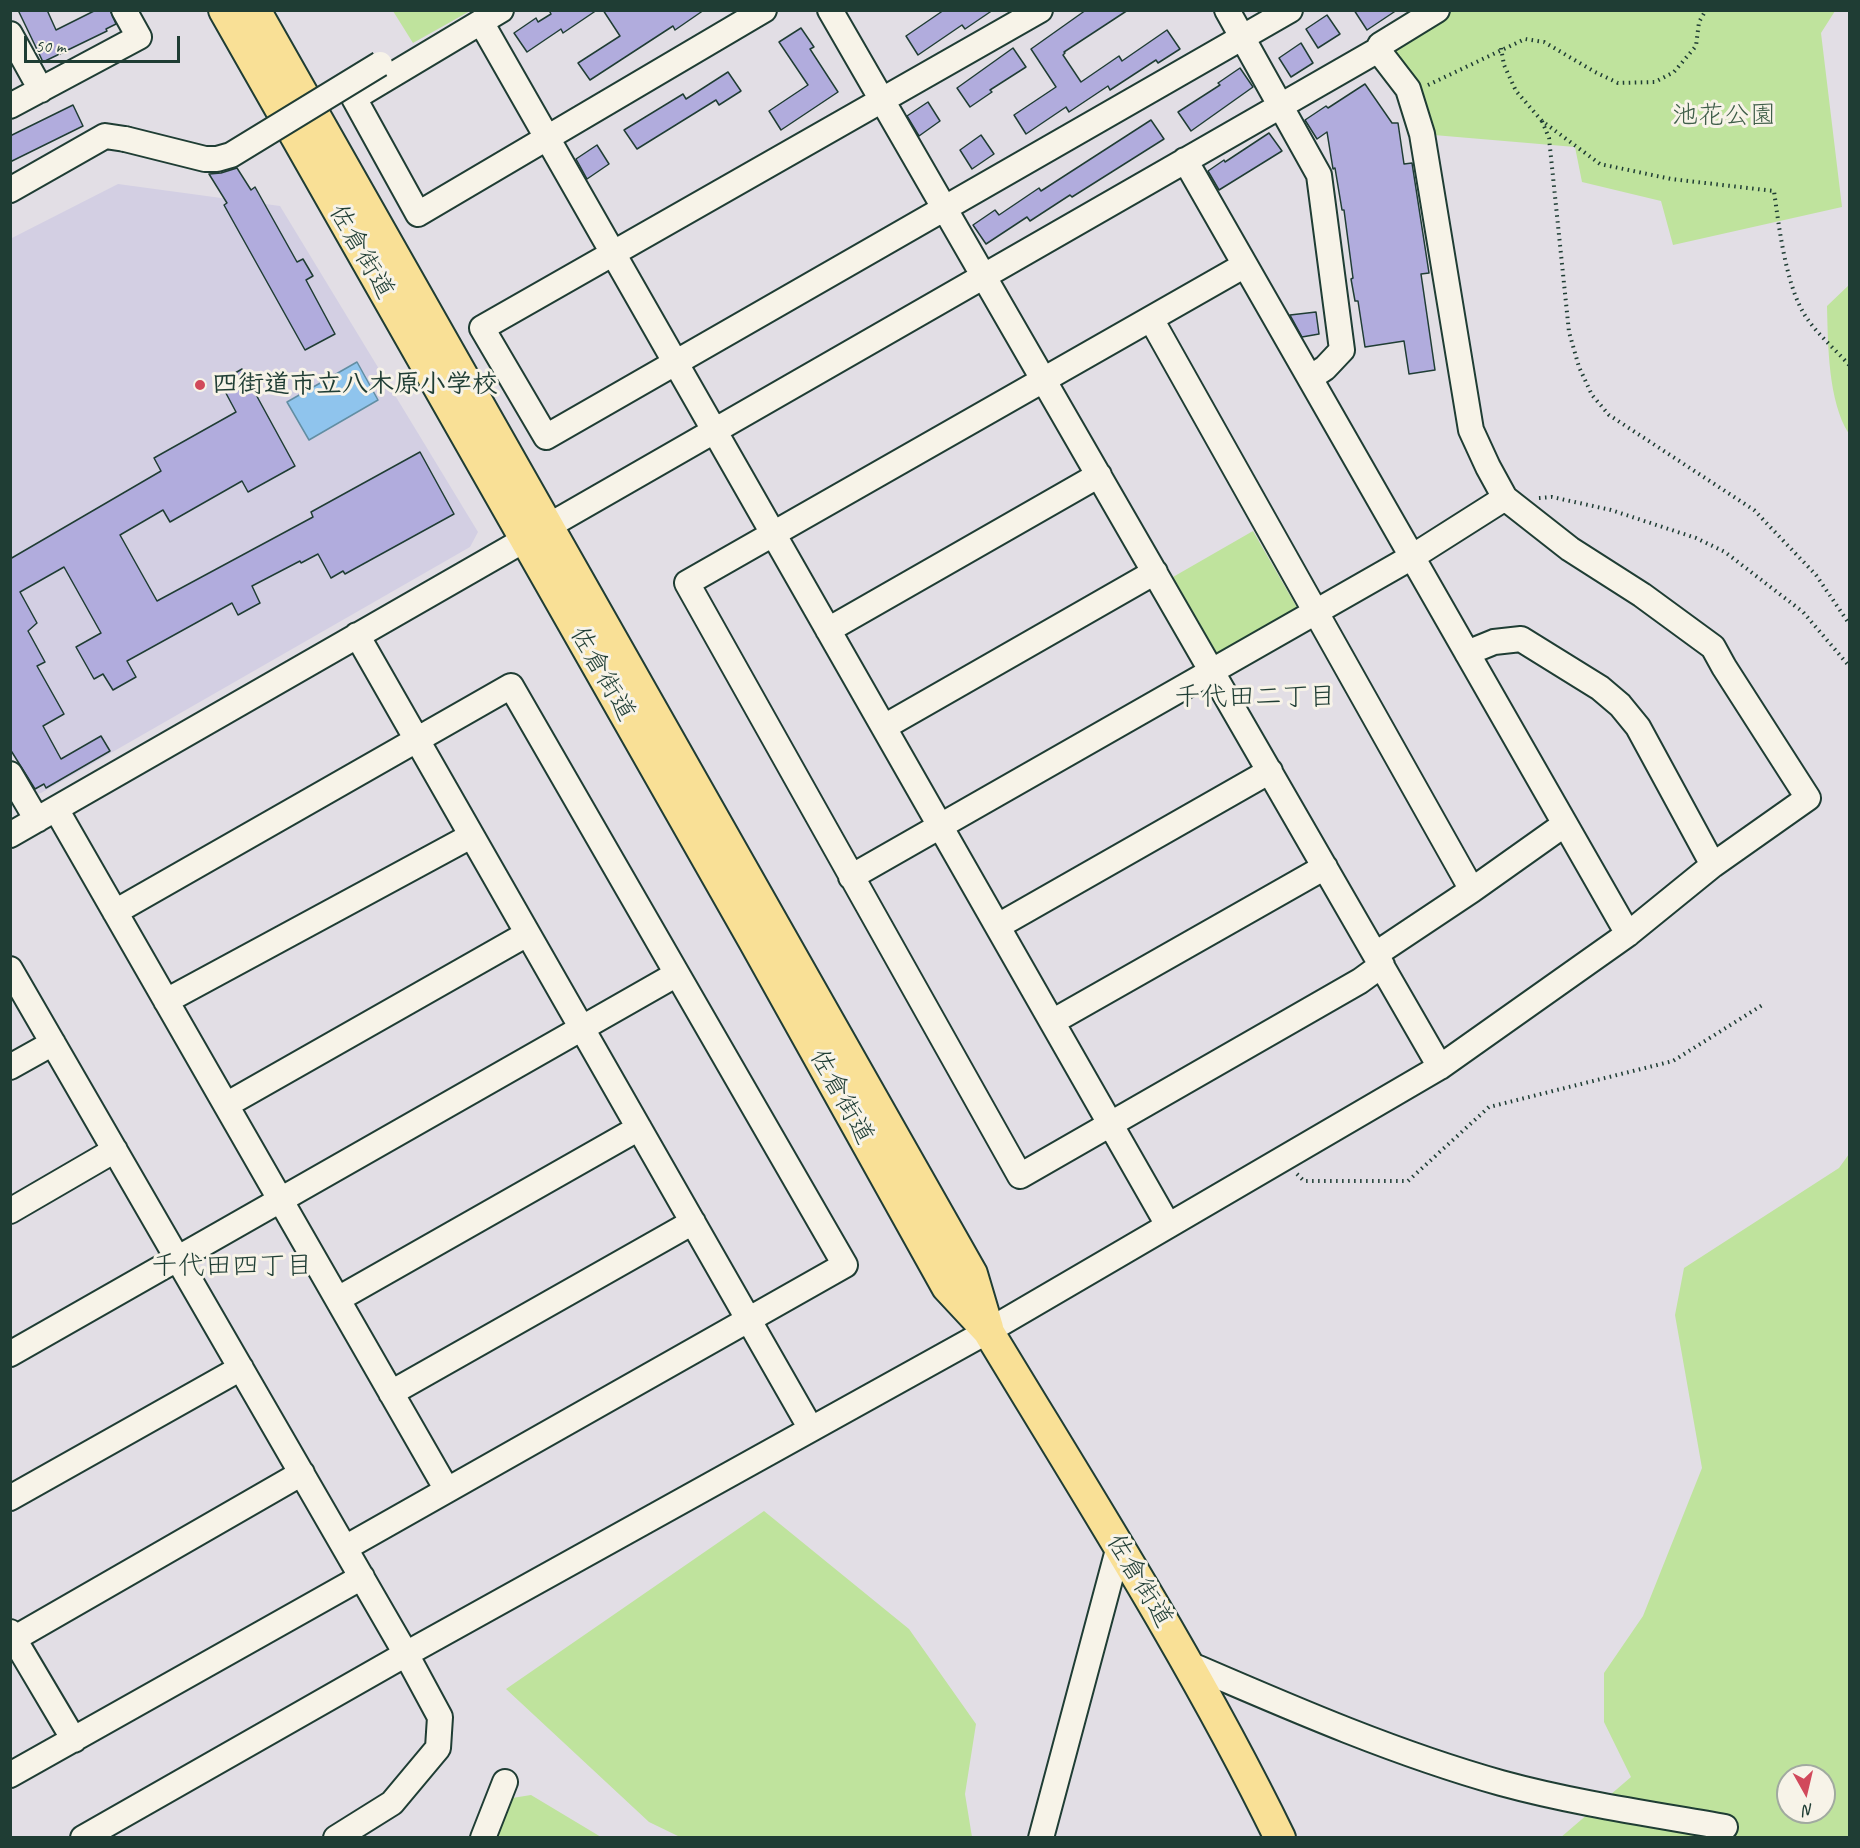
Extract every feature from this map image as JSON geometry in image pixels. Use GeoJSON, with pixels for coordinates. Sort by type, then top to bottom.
{"type":"FeatureCollection","features":[{"type":"Feature","properties":{"kind":"main road","name":"佐倉街道"},"geometry":{"type":"LineString","coordinates":[[224,10],[536,532],[972,1274],[988,1331],[1190,1665],[1253,1782],[1280,1838]]}},
{"type":"Feature","properties":{"kind":"main road","name":"佐倉街道"},"geometry":{"type":"LineString","coordinates":[[255,10],[536,532]]}},
{"type":"Feature","properties":{"kind":"street"},"geometry":{"type":"LineString","coordinates":[[10,106],[139,37],[124,10]]}},
{"type":"Feature","properties":{"kind":"street"},"geometry":{"type":"LineString","coordinates":[[764,10],[548,138],[418,214],[354,98],[491,16],[548,138],[1168,1225]]}},
{"type":"Feature","properties":{"kind":"street"},"geometry":{"type":"LineString","coordinates":[[830,10],[1440,1067]]}},
{"type":"Feature","properties":{"kind":"street"},"geometry":{"type":"LineString","coordinates":[[1040,10],[482,328],[546,437],[1290,10]]}},
{"type":"Feature","properties":{"kind":"street"},"geometry":{"type":"LineString","coordinates":[[1227,10],[1319,175],[1342,350],[1325,368],[1310,378]]}},
{"type":"Feature","properties":{"kind":"street"},"geometry":{"type":"LineString","coordinates":[[10,835],[1378,50],[1380,45],[1437,10]]}},
{"type":"Feature","properties":{"kind":"street"},"geometry":{"type":"LineString","coordinates":[[10,34],[41,90]]}},
{"type":"Feature","properties":{"kind":"street"},"geometry":{"type":"LineString","coordinates":[[83,1838],[406,1654],[988,1331],[1440,1067],[1628,934],[1713,866],[1808,798],[1713,647],[1642,595],[1570,549],[1505,498],[1471,430],[1422,134],[1408,89],[1378,50]]}},
{"type":"Feature","properties":{"kind":"street"},"geometry":{"type":"LineString","coordinates":[[10,190],[105,136],[205,159],[217,159],[231,155],[398,53],[408,65]]}},
{"type":"Feature","properties":{"kind":"street"},"geometry":{"type":"LineString","coordinates":[[1185,160],[1628,934]]}},
{"type":"Feature","properties":{"kind":"street"},"geometry":{"type":"LineString","coordinates":[[1245,265],[687,583],[1020,1176],[1360,981],[1379,959],[1565,824]]}},
{"type":"Feature","properties":{"kind":"street"},"geometry":{"type":"LineString","coordinates":[[1151,319],[1472,890]]}},
{"type":"Feature","properties":{"kind":"street"},"geometry":{"type":"LineString","coordinates":[[828,630],[1099,475]]}},
{"type":"Feature","properties":{"kind":"street"},"geometry":{"type":"LineString","coordinates":[[851,877],[1412,557],[1505,498]]}},
{"type":"Feature","properties":{"kind":"street"},"geometry":{"type":"LineString","coordinates":[[884,727],[1155,572]]}},
{"type":"Feature","properties":{"kind":"street"},"geometry":{"type":"LineString","coordinates":[[357,635],[811,1428]]}},
{"type":"Feature","properties":{"kind":"street"},"geometry":{"type":"LineString","coordinates":[[1467,653],[1494,642],[1521,639],[1600,688],[1620,705],[1638,727],[1713,866]]}},
{"type":"Feature","properties":{"kind":"street"},"geometry":{"type":"LineString","coordinates":[[115,912],[510,686],[845,1265],[345,1548]]}},
{"type":"Feature","properties":{"kind":"street"},"geometry":{"type":"LineString","coordinates":[[998,926],[1270,771]]}},
{"type":"Feature","properties":{"kind":"street"},"geometry":{"type":"LineString","coordinates":[[10,774],[47,815],[115,912],[447,1490]]}},
{"type":"Feature","properties":{"kind":"street"},"geometry":{"type":"LineString","coordinates":[[166,1001],[471,836]]}},
{"type":"Feature","properties":{"kind":"street"},"geometry":{"type":"LineString","coordinates":[[1052,1022],[1325,867]]}},
{"type":"Feature","properties":{"kind":"street"},"geometry":{"type":"LineString","coordinates":[[226,1105],[527,934]]}},
{"type":"Feature","properties":{"kind":"street"},"geometry":{"type":"LineString","coordinates":[[10,969],[362,1577],[440,1717],[438,1748],[392,1803],[336,1838]]}},
{"type":"Feature","properties":{"kind":"street"},"geometry":{"type":"LineString","coordinates":[[10,1354],[677,974]]}},
{"type":"Feature","properties":{"kind":"street"},"geometry":{"type":"LineString","coordinates":[[10,1067],[53,1043]]}},
{"type":"Feature","properties":{"kind":"street"},"geometry":{"type":"LineString","coordinates":[[338,1299],[639,1128]]}},
{"type":"Feature","properties":{"kind":"street"},"geometry":{"type":"LineString","coordinates":[[10,1211],[115,1150]]}},
{"type":"Feature","properties":{"kind":"street"},"geometry":{"type":"LineString","coordinates":[[391,1393],[693,1222]]}},
{"type":"Feature","properties":{"kind":"street"},"geometry":{"type":"LineString","coordinates":[[10,1498],[241,1368]]}},
{"type":"Feature","properties":{"kind":"street"},"geometry":{"type":"LineString","coordinates":[[74,1740],[12,1637],[302,1473]]}},
{"type":"Feature","properties":{"kind":"street"},"geometry":{"type":"LineString","coordinates":[[1041,1838],[1119,1546]]}},
{"type":"Feature","properties":{"kind":"street"},"geometry":{"type":"LineString","coordinates":[[10,1775],[362,1577]]}},
{"type":"Feature","properties":{"kind":"street"},"geometry":{"type":"LineString","coordinates":[[1190,1665],[1323,1722],[1502,1784],[1725,1827]]}},
{"type":"Feature","properties":{"kind":"street"},"geometry":{"type":"LineString","coordinates":[[483,1838],[505,1782]]}},
{"type":"Feature","properties":{"kind":"path"},"geometry":{"type":"LineString","coordinates":[[1410,94],[1501,48],[1525,39],[1544,42],[1595,72],[1618,82],[1655,82],[1674,72],[1695,46],[1699,22],[1706,10]]}},
{"type":"Feature","properties":{"kind":"path"},"geometry":{"type":"LineString","coordinates":[[1501,48],[1504,65],[1516,91],[1542,122],[1600,164],[1671,179],[1774,191],[1793,286],[1806,316],[1850,366]]}},
{"type":"Feature","properties":{"kind":"path"},"geometry":{"type":"LineString","coordinates":[[1542,122],[1549,138],[1569,332],[1579,367],[1592,395],[1609,415],[1754,510],[1816,575],[1850,625]]}},
{"type":"Feature","properties":{"kind":"path"},"geometry":{"type":"LineString","coordinates":[[1505,498],[1552,497],[1611,510],[1696,538],[1725,552],[1803,612],[1850,667]]}},
{"type":"Feature","properties":{"kind":"path"},"geometry":{"type":"LineString","coordinates":[[1283,1157],[1304,1181],[1407,1182],[1489,1107],[1673,1061],[1764,1004]]}},
{"type":"Feature","properties":{"kind":"shaded area","name":"四街道市立八木原小学校"},"geometry":{"type":"Polygon","coordinates":[[[118,184],[280,206],[478,532],[470,547],[41,793],[35,794],[10,749],[10,239],[118,184]]]}},
{"type":"Feature","properties":{"kind":"green space"},"geometry":{"type":"Polygon","coordinates":[[[393,11],[470,11],[413,43],[393,11]]]}},
{"type":"Feature","properties":{"kind":"green space","name":"池花公園"},"geometry":{"type":"Polygon","coordinates":[[[1437,11],[1835,11],[1821,33],[1842,207],[1673,245],[1661,201],[1582,182],[1575,147],[1422,134],[1380,45],[1437,11]]]}},
{"type":"Feature","properties":{"kind":"green space"},"geometry":{"type":"Polygon","coordinates":[[[1849,285],[1849,434],[1842,421],[1833,389],[1827,306],[1849,285]]]}},
{"type":"Feature","properties":{"kind":"green space"},"geometry":{"type":"Polygon","coordinates":[[[1253,531],[1299,611],[1218,655],[1173,577],[1253,531]]]}},
{"type":"Feature","properties":{"kind":"green space"},"geometry":{"type":"Polygon","coordinates":[[[1849,1154],[1849,1837],[1560,1838],[1631,1777],[1604,1722],[1604,1673],[1643,1616],[1702,1468],[1675,1315],[1684,1268],[1839,1168],[1849,1154]]]}},
{"type":"Feature","properties":{"kind":"green space"},"geometry":{"type":"Polygon","coordinates":[[[764,1511],[909,1629],[976,1724],[965,1794],[972,1837],[680,1837],[649,1822],[506,1689],[764,1511]]]}},
{"type":"Feature","properties":{"kind":"green space"},"geometry":{"type":"Polygon","coordinates":[[[531,1795],[601,1837],[489,1838],[506,1799],[531,1795]]]}},
{"type":"Feature","properties":{"kind":"water"},"geometry":{"type":"Polygon","coordinates":[[[357,362],[378,400],[309,440],[287,402],[357,362]]]}},
{"type":"Feature","properties":{"kind":"building"},"geometry":{"type":"Polygon","coordinates":[[[18,10],[47,10],[56,30],[96,10],[110,10],[116,24],[106,29],[107,31],[43,62],[18,10]]]}},
{"type":"Feature","properties":{"kind":"building"},"geometry":{"type":"Polygon","coordinates":[[[549,10],[597,10],[563,33],[561,29],[527,52],[514,33],[536,18],[538,22],[551,14],[549,10]]]}},
{"type":"Feature","properties":{"kind":"building"},"geometry":{"type":"Polygon","coordinates":[[[603,10],[704,10],[675,30],[673,26],[590,80],[578,63],[620,36],[603,10]]]}},
{"type":"Feature","properties":{"kind":"building"},"geometry":{"type":"Polygon","coordinates":[[[944,10],[993,10],[965,29],[962,25],[918,55],[906,36],[944,10]]]}},
{"type":"Feature","properties":{"kind":"building"},"geometry":{"type":"Polygon","coordinates":[[[1086,10],[1128,10],[1064,52],[1063,55],[1081,82],[1119,56],[1122,61],[1167,30],[1180,49],[1158,63],[1156,60],[1110,90],[1108,86],[1069,112],[1066,107],[1026,134],[1014,115],[1056,87],[1031,49],[1086,10]]]}},
{"type":"Feature","properties":{"kind":"building"},"geometry":{"type":"Polygon","coordinates":[[[1354,10],[1397,10],[1367,30],[1354,10]]]}},
{"type":"Feature","properties":{"kind":"building"},"geometry":{"type":"Polygon","coordinates":[[[1327,15],[1340,34],[1318,48],[1306,29],[1327,15]]]}},
{"type":"Feature","properties":{"kind":"building"},"geometry":{"type":"Polygon","coordinates":[[[801,28],[814,47],[810,49],[838,92],[781,130],[769,111],[808,85],[779,42],[801,28]]]}},
{"type":"Feature","properties":{"kind":"building"},"geometry":{"type":"Polygon","coordinates":[[[1301,43],[1313,63],[1291,77],[1279,58],[1301,43]]]}},
{"type":"Feature","properties":{"kind":"building"},"geometry":{"type":"Polygon","coordinates":[[[1013,48],[1026,67],[990,90],[992,92],[970,107],[957,88],[1013,48]]]}},
{"type":"Feature","properties":{"kind":"building"},"geometry":{"type":"Polygon","coordinates":[[[1240,68],[1253,87],[1191,131],[1178,112],[1220,85],[1218,83],[1240,68]]]}},
{"type":"Feature","properties":{"kind":"building"},"geometry":{"type":"Polygon","coordinates":[[[728,72],[741,91],[719,105],[716,100],[637,149],[624,130],[683,94],[686,99],[728,72]]]}},
{"type":"Feature","properties":{"kind":"building"},"geometry":{"type":"Polygon","coordinates":[[[1365,84],[1392,123],[1398,123],[1404,164],[1412,163],[1429,273],[1421,274],[1435,370],[1409,374],[1404,341],[1365,347],[1358,301],[1355,301],[1351,279],[1353,278],[1344,210],[1342,210],[1335,168],[1333,169],[1327,132],[1317,139],[1305,120],[1365,84]]]}},
{"type":"Feature","properties":{"kind":"building"},"geometry":{"type":"Polygon","coordinates":[[[928,102],[940,121],[919,136],[907,116],[928,102]]]}},
{"type":"Feature","properties":{"kind":"building"},"geometry":{"type":"Polygon","coordinates":[[[73,105],[83,126],[10,162],[10,136],[73,105]]]}},
{"type":"Feature","properties":{"kind":"building"},"geometry":{"type":"Polygon","coordinates":[[[1151,120],[1164,139],[1072,197],[1070,195],[1030,221],[1027,217],[986,244],[973,225],[995,210],[999,215],[1039,188],[1041,191],[1151,120]]]}},
{"type":"Feature","properties":{"kind":"building"},"geometry":{"type":"Polygon","coordinates":[[[1269,133],[1282,151],[1219,190],[1208,171],[1269,133]]]}},
{"type":"Feature","properties":{"kind":"building"},"geometry":{"type":"Polygon","coordinates":[[[981,135],[994,154],[972,169],[960,150],[981,135]]]}},
{"type":"Feature","properties":{"kind":"building"},"geometry":{"type":"Polygon","coordinates":[[[597,145],[609,164],[587,179],[576,159],[597,145]]]}},
{"type":"Feature","properties":{"kind":"building"},"geometry":{"type":"Polygon","coordinates":[[[237,168],[251,190],[255,187],[297,262],[303,259],[313,276],[306,280],[335,334],[305,350],[224,205],[227,203],[209,174],[237,168]]]}},
{"type":"Feature","properties":{"kind":"building"},"geometry":{"type":"Polygon","coordinates":[[[1316,312],[1319,334],[1302,337],[1290,315],[1316,312]]]}},
{"type":"Feature","properties":{"kind":"building"},"geometry":{"type":"Polygon","coordinates":[[[242,369],[295,466],[248,492],[242,481],[170,522],[163,510],[120,535],[157,601],[313,517],[311,512],[420,452],[454,514],[345,574],[343,571],[331,578],[318,554],[301,563],[300,561],[252,586],[260,603],[238,615],[232,603],[127,661],[136,677],[113,690],[103,674],[94,679],[76,647],[101,633],[64,567],[20,592],[37,623],[28,631],[45,662],[37,666],[64,714],[43,726],[61,759],[101,736],[110,751],[46,788],[44,784],[35,789],[10,749],[10,559],[161,471],[154,458],[236,412],[220,382],[242,369]]]}},
{"type":"Feature","properties":{"kind":"place","name":"四街道市立八木原小学校"},"geometry":{"type":"Point","coordinates":[200,385]}},
{"type":"Feature","properties":{"kind":"district","name":"千代田二丁目"},"geometry":{"type":"Point","coordinates":[1255,698]}},
{"type":"Feature","properties":{"kind":"district","name":"千代田四丁目"},"geometry":{"type":"Point","coordinates":[232,1267]}}]}
